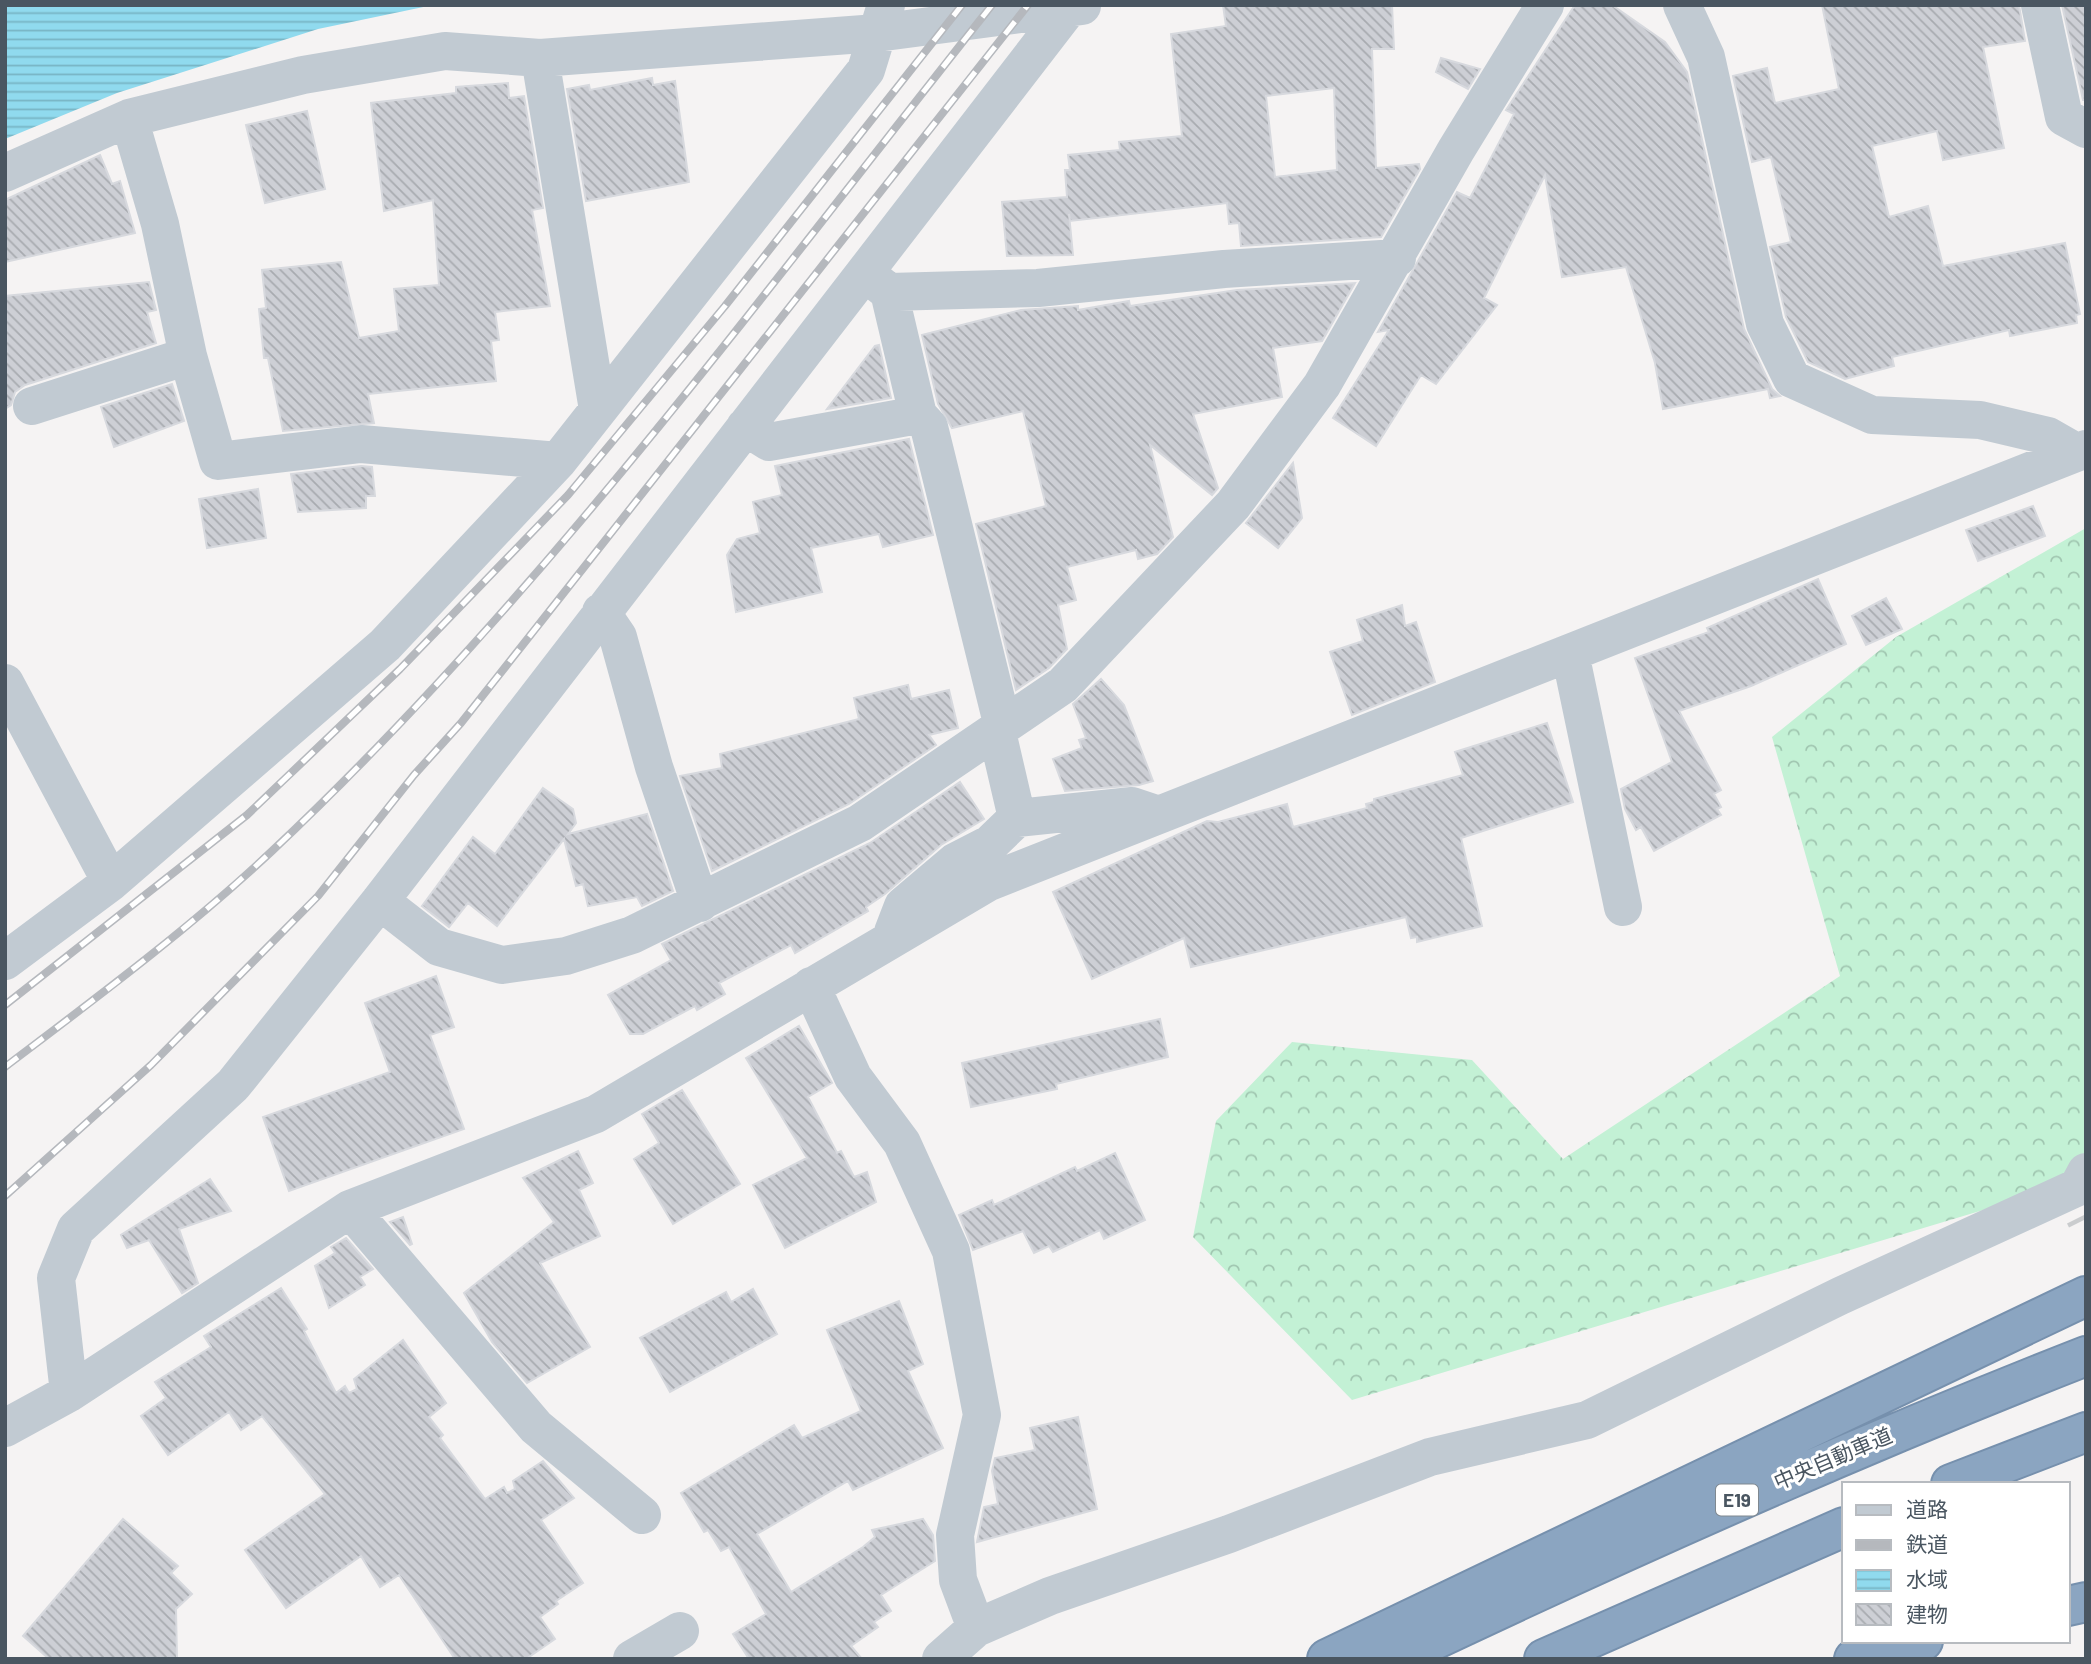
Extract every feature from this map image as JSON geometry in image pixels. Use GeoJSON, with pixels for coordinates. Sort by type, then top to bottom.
{"type":"FeatureCollection","features":[{"type":"Feature","properties":{"kind":"highway"},"geometry":{"type":"LineString","coordinates":[[1327,1659],[2086,1296]]}},
{"type":"Feature","properties":{"kind":"highway","name":"中央自動車道"},"geometry":{"type":"LineString","coordinates":[[1394,1659],[1747,1496],[1951,1409],[2086,1356]]}},
{"type":"Feature","properties":{"kind":"highway"},"geometry":{"type":"LineString","coordinates":[[1956,1482],[2086,1432]]}},
{"type":"Feature","properties":{"kind":"highway"},"geometry":{"type":"LineString","coordinates":[[1544,1659],[1842,1528]]}},
{"type":"Feature","properties":{"kind":"highway"},"geometry":{"type":"LineString","coordinates":[[1854,1659],[1915,1643]]}},
{"type":"Feature","properties":{"kind":"street"},"geometry":{"type":"LineString","coordinates":[[380,901],[439,947],[502,965],[566,956],[632,935],[860,823],[1063,685],[1233,505],[1322,385],[1397,258],[1456,150],[1545,5]]}},
{"type":"Feature","properties":{"kind":"street"},"geometry":{"type":"LineString","coordinates":[[1682,5],[1706,58],[1765,324],[1792,379],[1872,415],[1980,420],[2048,436],[2081,450]]}},
{"type":"Feature","properties":{"kind":"street"},"geometry":{"type":"LineString","coordinates":[[2040,5],[2064,117],[2086,130]]}},
{"type":"Feature","properties":{"kind":"street"},"geometry":{"type":"LineString","coordinates":[[5,173],[129,118],[303,75],[445,51],[540,58],[881,19],[1076,7]]}},
{"type":"Feature","properties":{"kind":"street"},"geometry":{"type":"LineString","coordinates":[[69,1393],[57,1278],[76,1229],[233,1085],[380,901],[745,427],[877,282],[1076,7]]}},
{"type":"Feature","properties":{"kind":"street"},"geometry":{"type":"LineString","coordinates":[[5,961],[111,882],[385,645],[558,461],[866,70],[881,19]]}},
{"type":"Feature","properties":{"kind":"street"},"geometry":{"type":"LineString","coordinates":[[540,58],[598,410]]}},
{"type":"Feature","properties":{"kind":"street"},"geometry":{"type":"LineString","coordinates":[[129,118],[160,224],[188,356],[218,461],[361,444],[558,461]]}},
{"type":"Feature","properties":{"kind":"street"},"geometry":{"type":"LineString","coordinates":[[877,282],[1038,288],[1224,269],[1397,258]]}},
{"type":"Feature","properties":{"kind":"street"},"geometry":{"type":"LineString","coordinates":[[877,282],[918,415],[929,427],[1000,730],[1017,818]]}},
{"type":"Feature","properties":{"kind":"street"},"geometry":{"type":"LineString","coordinates":[[32,406],[188,356]]}},
{"type":"Feature","properties":{"kind":"street"},"geometry":{"type":"LineString","coordinates":[[745,427],[769,442],[918,415]]}},
{"type":"Feature","properties":{"kind":"street"},"geometry":{"type":"LineString","coordinates":[[5,1428],[69,1393],[350,1209],[596,1114],[989,883],[2081,450]]}},
{"type":"Feature","properties":{"kind":"street"},"geometry":{"type":"LineString","coordinates":[[601,612],[618,636],[654,767],[700,903]]}},
{"type":"Feature","properties":{"kind":"street"},"geometry":{"type":"LineString","coordinates":[[1570,653],[1623,907]]}},
{"type":"Feature","properties":{"kind":"street"},"geometry":{"type":"LineString","coordinates":[[5,683],[111,882]]}},
{"type":"Feature","properties":{"kind":"street"},"geometry":{"type":"LineString","coordinates":[[890,940],[903,906],[954,862],[990,844],[1017,818],[1132,806],[1159,816]]}},
{"type":"Feature","properties":{"kind":"street"},"geometry":{"type":"LineString","coordinates":[[811,986],[853,1077],[902,1143],[951,1251],[982,1415],[955,1535],[958,1580],[976,1628]]}},
{"type":"Feature","properties":{"kind":"street"},"geometry":{"type":"LineString","coordinates":[[941,1659],[976,1628],[1050,1596],[1229,1534],[1430,1457],[1587,1420],[1840,1296],[2083,1191]]}},
{"type":"Feature","properties":{"kind":"street"},"geometry":{"type":"LineString","coordinates":[[350,1209],[536,1427],[642,1515]]}},
{"type":"Feature","properties":{"kind":"street"},"geometry":{"type":"LineString","coordinates":[[632,1659],[680,1631]]}},
{"type":"Feature","properties":{"kind":"green space"},"geometry":{"type":"Polygon","coordinates":[[[2086,528],[2086,1179],[1352,1400],[1193,1237],[1216,1121],[1292,1042],[1472,1060],[1563,1159],[1840,976],[1772,737],[1896,637],[2086,528]]]}},
{"type":"Feature","properties":{"kind":"water"},"geometry":{"type":"Polygon","coordinates":[[[5,5],[433,5],[318,29],[117,93],[5,139],[5,5]]]}},
{"type":"Feature","properties":{"kind":"building"},"geometry":{"type":"Polygon","coordinates":[[[1223,5],[1392,5],[1394,49],[1372,49],[1376,168],[1419,164],[1420,169],[1381,237],[1241,246],[1239,223],[1229,224],[1227,203],[1070,221],[1069,214],[1073,255],[1007,256],[1002,202],[1067,197],[1065,170],[1070,170],[1068,155],[1120,150],[1119,142],[1182,136],[1171,34],[1226,26],[1223,5]],[[1334,88],[1266,96],[1275,177],[1337,170],[1334,88]]]}},
{"type":"Feature","properties":{"kind":"building"},"geometry":{"type":"Polygon","coordinates":[[[1575,5],[1612,5],[1665,42],[1687,72],[1744,329],[1772,389],[1780,396],[1770,398],[1768,389],[1663,409],[1655,363],[1626,267],[1562,277],[1545,175],[1484,298],[1497,305],[1436,384],[1421,375],[1376,446],[1333,418],[1389,330],[1378,332],[1457,192],[1470,198],[1514,114],[1506,110],[1575,5]]]}},
{"type":"Feature","properties":{"kind":"building"},"geometry":{"type":"Polygon","coordinates":[[[1822,5],[2019,5],[2025,41],[1983,47],[2004,148],[1943,160],[1937,131],[1872,146],[1889,217],[1928,206],[1943,266],[2065,243],[2080,314],[2076,315],[2077,323],[2010,336],[2009,330],[1892,357],[1894,366],[1845,379],[1808,362],[1786,317],[1770,247],[1791,242],[1771,157],[1752,162],[1733,76],[1767,68],[1775,103],[1839,89],[1822,5]]]}},
{"type":"Feature","properties":{"kind":"building"},"geometry":{"type":"Polygon","coordinates":[[[2062,5],[2086,5],[2086,100],[2083,100],[2062,5]]]}},
{"type":"Feature","properties":{"kind":"building"},"geometry":{"type":"Polygon","coordinates":[[[1441,58],[1480,69],[1468,89],[1436,72],[1441,58]]]}},
{"type":"Feature","properties":{"kind":"building"},"geometry":{"type":"Polygon","coordinates":[[[652,78],[653,85],[675,81],[689,182],[586,201],[567,89],[589,85],[590,90],[652,78]]]}},
{"type":"Feature","properties":{"kind":"building"},"geometry":{"type":"Polygon","coordinates":[[[508,83],[509,98],[524,96],[543,208],[532,210],[550,306],[495,312],[499,340],[491,341],[496,381],[368,394],[374,423],[283,431],[268,358],[264,358],[259,309],[266,308],[262,270],[341,262],[359,338],[399,331],[394,289],[439,285],[433,200],[384,211],[371,103],[456,93],[456,87],[508,83]]]}},
{"type":"Feature","properties":{"kind":"building"},"geometry":{"type":"Polygon","coordinates":[[[307,111],[325,189],[265,203],[246,125],[307,111]]]}},
{"type":"Feature","properties":{"kind":"building"},"geometry":{"type":"Polygon","coordinates":[[[100,155],[112,184],[120,181],[135,233],[5,262],[5,200],[100,155]]]}},
{"type":"Feature","properties":{"kind":"building"},"geometry":{"type":"Polygon","coordinates":[[[149,282],[156,310],[147,312],[156,343],[25,385],[15,392],[11,405],[5,409],[5,296],[149,282]]]}},
{"type":"Feature","properties":{"kind":"building"},"geometry":{"type":"Polygon","coordinates":[[[1355,283],[1322,341],[1273,348],[1282,397],[1193,414],[1218,488],[1212,495],[1150,445],[1173,537],[1157,554],[1138,559],[1136,550],[1067,567],[1076,600],[1058,605],[1067,649],[1049,668],[1016,690],[976,524],[1046,506],[1023,411],[952,428],[938,404],[922,335],[1021,310],[1078,306],[1078,310],[1129,301],[1130,306],[1237,290],[1355,283]]]}},
{"type":"Feature","properties":{"kind":"building"},"geometry":{"type":"Polygon","coordinates":[[[879,345],[891,398],[827,409],[875,346],[879,345]]]}},
{"type":"Feature","properties":{"kind":"building"},"geometry":{"type":"Polygon","coordinates":[[[172,384],[184,421],[114,447],[101,407],[172,384]]]}},
{"type":"Feature","properties":{"kind":"building"},"geometry":{"type":"Polygon","coordinates":[[[909,439],[933,535],[883,547],[879,534],[811,548],[822,592],[736,612],[727,555],[737,539],[760,533],[753,502],[782,495],[775,466],[909,439]]]}},
{"type":"Feature","properties":{"kind":"building"},"geometry":{"type":"Polygon","coordinates":[[[1293,463],[1302,518],[1278,548],[1246,523],[1293,463]]]}},
{"type":"Feature","properties":{"kind":"building"},"geometry":{"type":"Polygon","coordinates":[[[372,467],[375,496],[366,496],[366,508],[298,512],[291,474],[372,467]]]}},
{"type":"Feature","properties":{"kind":"building"},"geometry":{"type":"Polygon","coordinates":[[[258,489],[266,538],[207,548],[199,499],[258,489]]]}},
{"type":"Feature","properties":{"kind":"building"},"geometry":{"type":"Polygon","coordinates":[[[2033,506],[2045,536],[1978,561],[1966,530],[2033,506]]]}},
{"type":"Feature","properties":{"kind":"building"},"geometry":{"type":"Polygon","coordinates":[[[1818,579],[1846,644],[1751,686],[1679,711],[1721,790],[1714,794],[1721,807],[1717,809],[1721,815],[1654,851],[1641,827],[1636,830],[1625,809],[1621,789],[1672,762],[1635,658],[1709,632],[1707,628],[1818,579]]]}},
{"type":"Feature","properties":{"kind":"building"},"geometry":{"type":"Polygon","coordinates":[[[1886,598],[1902,629],[1866,645],[1852,616],[1886,598]]]}},
{"type":"Feature","properties":{"kind":"building"},"geometry":{"type":"Polygon","coordinates":[[[1402,605],[1405,626],[1416,622],[1435,682],[1352,715],[1330,652],[1363,641],[1357,620],[1402,605]]]}},
{"type":"Feature","properties":{"kind":"building"},"geometry":{"type":"Polygon","coordinates":[[[1101,679],[1124,705],[1153,781],[1139,785],[1065,791],[1053,759],[1082,748],[1079,740],[1086,738],[1073,704],[1101,679]]]}},
{"type":"Feature","properties":{"kind":"building"},"geometry":{"type":"Polygon","coordinates":[[[908,685],[911,699],[949,690],[958,728],[929,735],[936,745],[849,804],[712,871],[680,776],[722,768],[720,754],[859,719],[854,698],[908,685]]]}},
{"type":"Feature","properties":{"kind":"building"},"geometry":{"type":"Polygon","coordinates":[[[1547,723],[1573,802],[1461,838],[1482,926],[1417,942],[1417,937],[1411,938],[1406,917],[1191,967],[1184,938],[1092,979],[1053,892],[1207,821],[1218,822],[1287,804],[1293,827],[1367,808],[1366,804],[1374,802],[1374,799],[1463,775],[1455,752],[1547,723]]]}},
{"type":"Feature","properties":{"kind":"building"},"geometry":{"type":"Polygon","coordinates":[[[960,782],[984,819],[941,845],[866,907],[868,911],[795,953],[791,945],[719,983],[725,994],[697,1010],[695,1006],[643,1034],[630,1034],[608,995],[671,960],[662,944],[870,843],[960,782]]]}},
{"type":"Feature","properties":{"kind":"building"},"geometry":{"type":"Polygon","coordinates":[[[543,788],[573,809],[576,823],[568,834],[647,814],[673,891],[642,906],[637,897],[588,906],[583,884],[576,886],[564,839],[497,926],[468,903],[449,927],[422,906],[473,837],[495,854],[543,788]]]}},
{"type":"Feature","properties":{"kind":"building"},"geometry":{"type":"Polygon","coordinates":[[[436,976],[454,1027],[430,1035],[464,1129],[289,1191],[263,1117],[390,1072],[365,1003],[436,976]]]}},
{"type":"Feature","properties":{"kind":"building"},"geometry":{"type":"Polygon","coordinates":[[[1160,1019],[1168,1057],[1056,1084],[1057,1089],[971,1107],[962,1063],[1160,1019]]]}},
{"type":"Feature","properties":{"kind":"building"},"geometry":{"type":"Polygon","coordinates":[[[799,1026],[832,1083],[808,1097],[837,1153],[841,1151],[854,1177],[867,1172],[876,1202],[785,1248],[753,1185],[807,1158],[746,1058],[799,1026]]]}},
{"type":"Feature","properties":{"kind":"building"},"geometry":{"type":"Polygon","coordinates":[[[682,1090],[740,1184],[673,1224],[634,1159],[659,1143],[642,1114],[682,1090]]]}},
{"type":"Feature","properties":{"kind":"building"},"geometry":{"type":"Polygon","coordinates":[[[578,1151],[593,1183],[579,1190],[600,1236],[540,1263],[590,1347],[527,1383],[492,1342],[464,1293],[554,1222],[523,1178],[578,1151]]]}},
{"type":"Feature","properties":{"kind":"building"},"geometry":{"type":"Polygon","coordinates":[[[1115,1153],[1145,1220],[1104,1239],[1100,1230],[1053,1252],[1049,1246],[1034,1253],[1023,1231],[973,1250],[959,1215],[992,1200],[994,1205],[1075,1167],[1077,1171],[1115,1153]]]}},
{"type":"Feature","properties":{"kind":"building"},"geometry":{"type":"Polygon","coordinates":[[[210,1179],[231,1211],[179,1229],[198,1283],[182,1293],[149,1240],[127,1248],[121,1235],[210,1179]]]}},
{"type":"Feature","properties":{"kind":"building"},"geometry":{"type":"Polygon","coordinates":[[[403,1217],[412,1244],[410,1245],[390,1222],[403,1217]]]}},
{"type":"Feature","properties":{"kind":"building"},"geometry":{"type":"Polygon","coordinates":[[[346,1238],[373,1269],[360,1277],[365,1285],[329,1308],[315,1266],[335,1253],[331,1247],[346,1238]]]}},
{"type":"Feature","properties":{"kind":"building"},"geometry":{"type":"Polygon","coordinates":[[[281,1288],[307,1329],[304,1331],[336,1393],[345,1386],[349,1393],[357,1389],[354,1379],[403,1340],[446,1403],[429,1417],[443,1435],[440,1438],[485,1499],[504,1487],[507,1493],[515,1489],[513,1481],[543,1461],[574,1498],[541,1520],[583,1583],[556,1601],[558,1604],[540,1617],[555,1639],[526,1659],[455,1659],[399,1575],[380,1587],[361,1556],[286,1608],[245,1550],[325,1494],[262,1416],[241,1430],[229,1412],[168,1455],[141,1416],[166,1398],[155,1382],[211,1347],[204,1336],[281,1288]]]}},
{"type":"Feature","properties":{"kind":"building"},"geometry":{"type":"Polygon","coordinates":[[[753,1289],[777,1334],[670,1392],[640,1338],[726,1292],[731,1302],[753,1289]]]}},
{"type":"Feature","properties":{"kind":"building"},"geometry":{"type":"Polygon","coordinates":[[[899,1301],[923,1364],[908,1371],[943,1448],[853,1490],[848,1481],[757,1534],[791,1592],[863,1547],[875,1537],[872,1530],[923,1519],[933,1535],[935,1561],[881,1595],[891,1611],[874,1622],[878,1627],[851,1646],[862,1659],[749,1659],[733,1634],[766,1614],[729,1547],[721,1551],[708,1530],[704,1532],[681,1493],[794,1425],[802,1438],[861,1411],[827,1330],[899,1301]]]}},
{"type":"Feature","properties":{"kind":"building"},"geometry":{"type":"Polygon","coordinates":[[[1078,1417],[1097,1509],[977,1542],[984,1507],[998,1504],[992,1471],[995,1458],[1035,1450],[1030,1428],[1078,1417]]]}},
{"type":"Feature","properties":{"kind":"building"},"geometry":{"type":"Polygon","coordinates":[[[123,1519],[178,1566],[171,1573],[192,1594],[176,1609],[177,1659],[49,1659],[23,1636],[123,1519]]]}},
{"type":"Feature","properties":{"kind":"tunnel"},"geometry":{"type":"LineString","coordinates":[[2084,1215],[2086,1219]]}},
{"type":"Feature","properties":{"kind":"railway"},"geometry":{"type":"LineString","coordinates":[[5,1005],[247,815],[400,669],[568,495],[725,306],[962,5]]}},
{"type":"Feature","properties":{"kind":"railway"},"geometry":{"type":"LineString","coordinates":[[5,1067],[142,962],[240,880],[371,754],[466,653],[647,441],[992,5]]}},
{"type":"Feature","properties":{"kind":"railway"},"geometry":{"type":"LineString","coordinates":[[5,1196],[151,1065],[318,896],[414,775],[461,723],[1028,5]]}}]}
